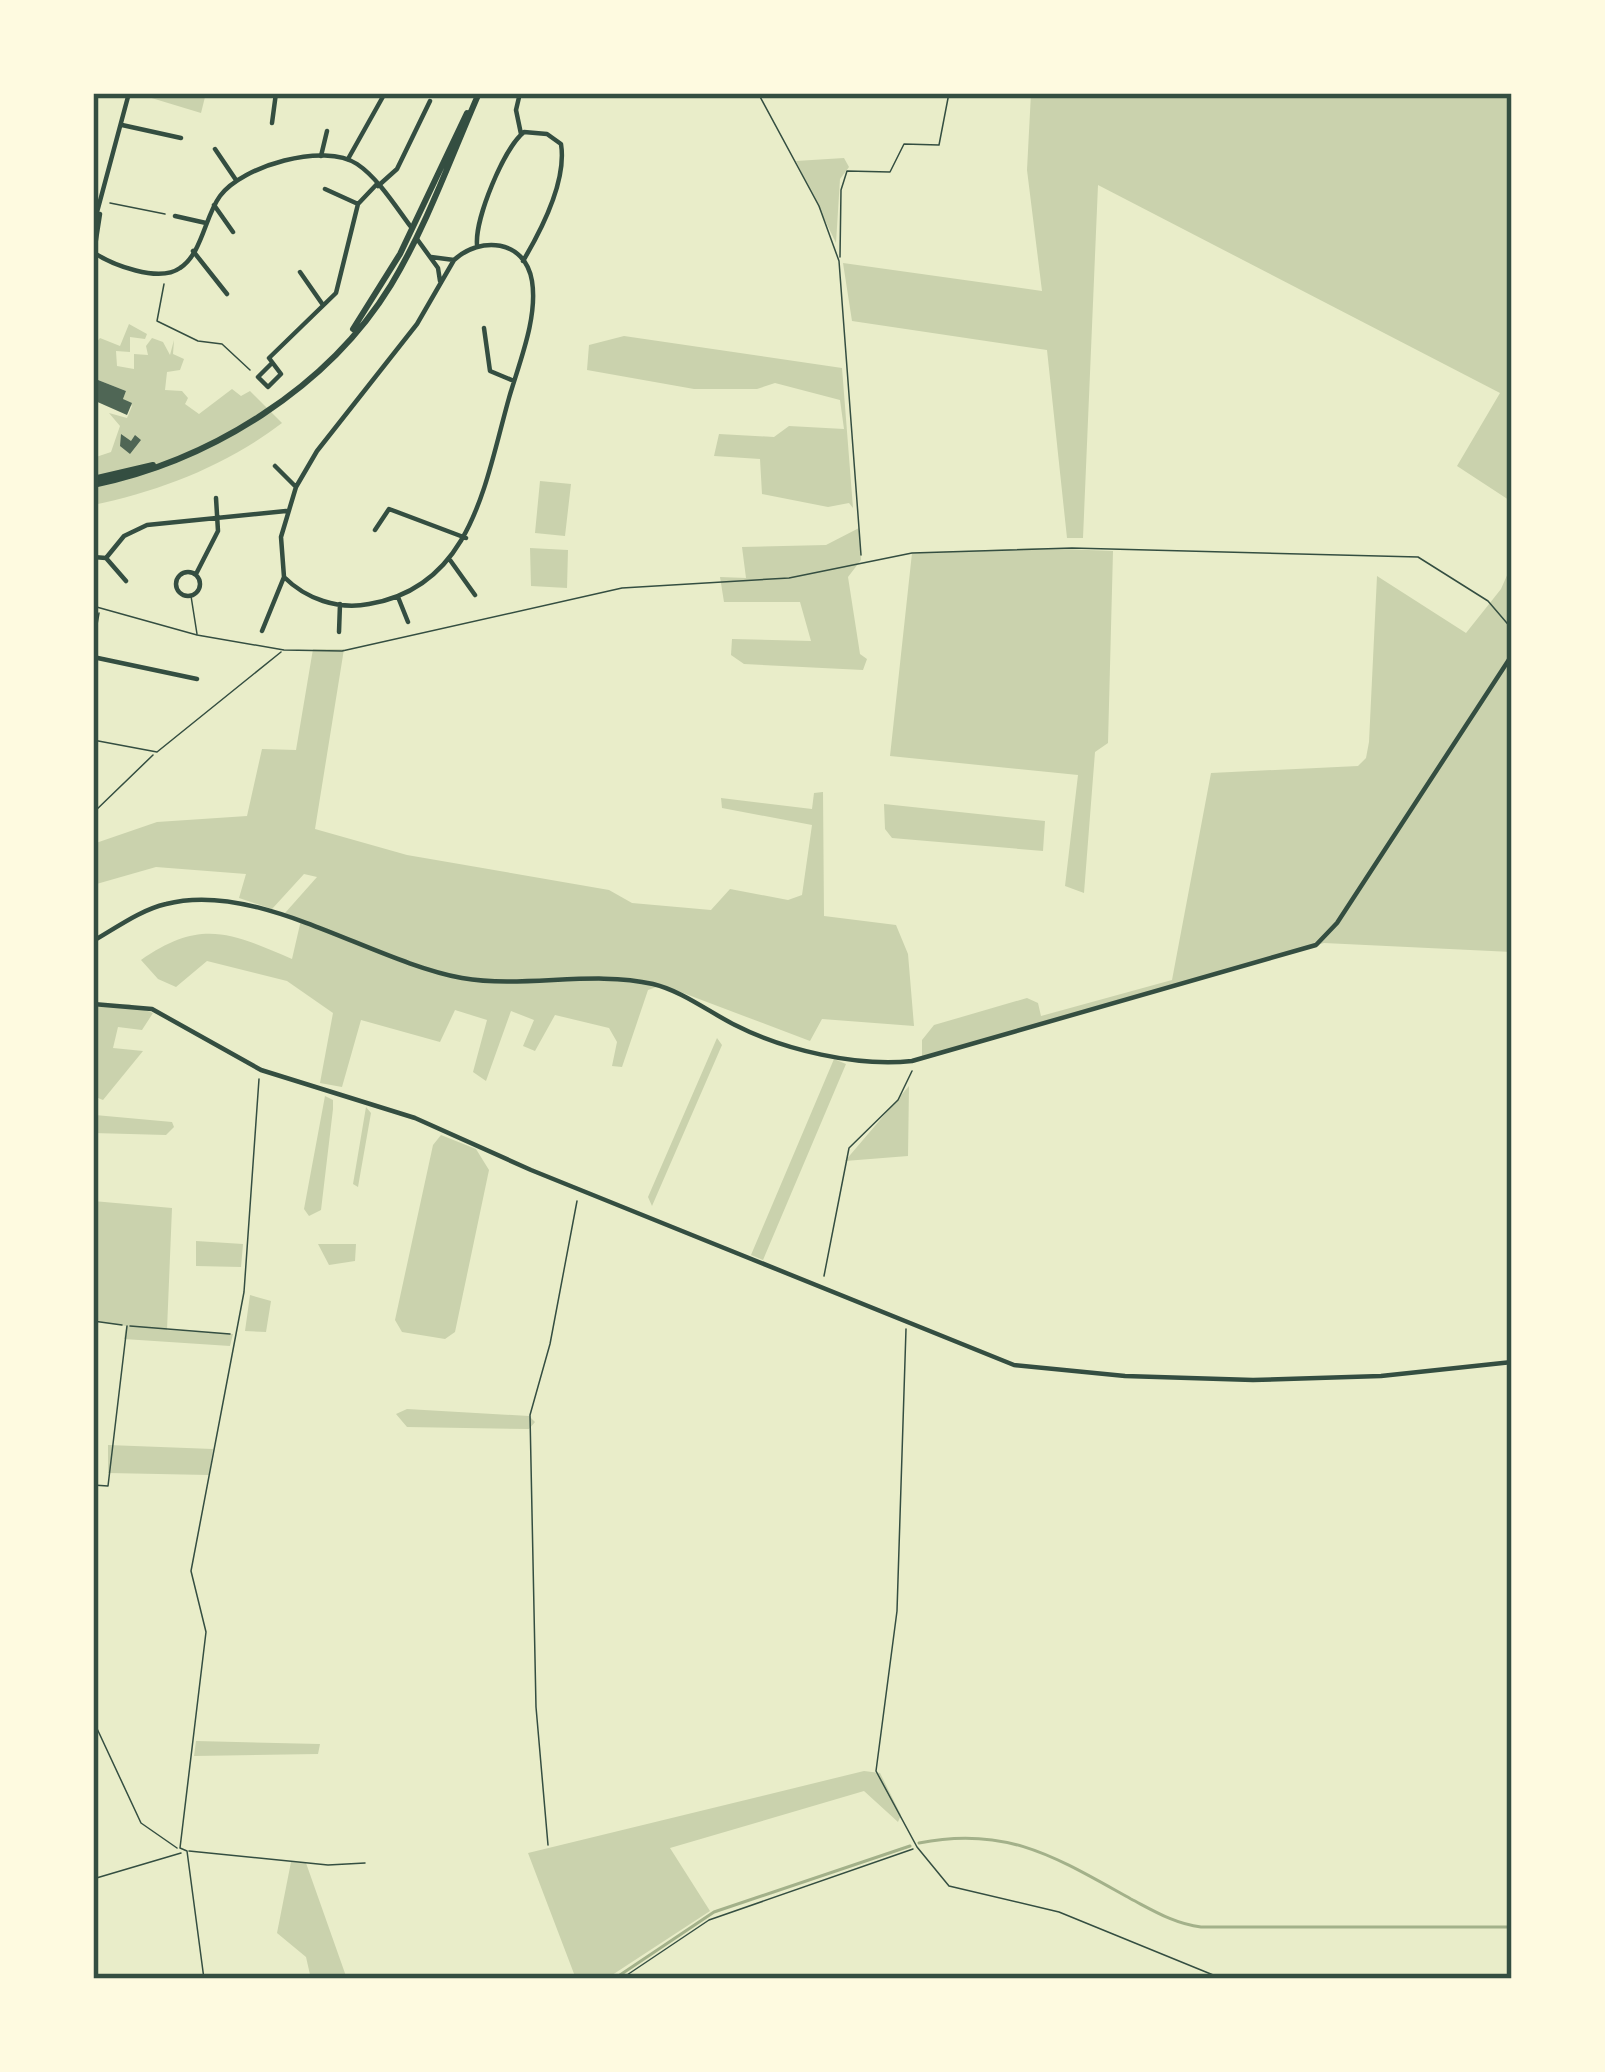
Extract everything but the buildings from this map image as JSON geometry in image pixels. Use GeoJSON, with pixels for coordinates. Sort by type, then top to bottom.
{"type":"FeatureCollection","features":[{"type":"Feature","properties":{"kind":"main road"},"geometry":{"type":"LineString","coordinates":[[93,480],[186,455],[270,409],[359,328],[389,288],[478,93]]}},
{"type":"Feature","properties":{"kind":"main road"},"geometry":{"type":"LineString","coordinates":[[337,350],[414,233]]}},
{"type":"Feature","properties":{"kind":"main road"},"geometry":{"type":"LineString","coordinates":[[93,480],[186,455]]}},
{"type":"Feature","properties":{"kind":"street"},"geometry":{"type":"LineString","coordinates":[[93,227],[129,93]]}},
{"type":"Feature","properties":{"kind":"street"},"geometry":{"type":"LineString","coordinates":[[272,123],[276,93]]}},
{"type":"Feature","properties":{"kind":"street"},"geometry":{"type":"LineString","coordinates":[[348,159],[385,93]]}},
{"type":"Feature","properties":{"kind":"street"},"geometry":{"type":"LineString","coordinates":[[476,244],[482,203],[521,134],[516,110],[520,93]]}},
{"type":"Feature","properties":{"kind":"street"},"geometry":{"type":"LineString","coordinates":[[271,364],[258,377],[268,387],[281,374],[269,358],[339,286],[358,204],[397,170],[430,100]]}},
{"type":"Feature","properties":{"kind":"street"},"geometry":{"type":"LineString","coordinates":[[122,125],[182,138]]}},
{"type":"Feature","properties":{"kind":"street"},"geometry":{"type":"LineString","coordinates":[[321,156],[327,131]]}},
{"type":"Feature","properties":{"kind":"street"},"geometry":{"type":"LineString","coordinates":[[521,134],[547,134],[563,149],[545,218],[524,261]]}},
{"type":"Feature","properties":{"kind":"street"},"geometry":{"type":"LineString","coordinates":[[215,149],[236,180]]}},
{"type":"Feature","properties":{"kind":"street"},"geometry":{"type":"LineString","coordinates":[[96,213],[95,256],[162,274],[182,268],[214,205],[236,180],[321,156],[348,159],[377,185],[441,266]]}},
{"type":"Feature","properties":{"kind":"street"},"geometry":{"type":"LineString","coordinates":[[325,189],[358,204]]}},
{"type":"Feature","properties":{"kind":"street"},"geometry":{"type":"LineString","coordinates":[[214,205],[233,232]]}},
{"type":"Feature","properties":{"kind":"street"},"geometry":{"type":"LineString","coordinates":[[175,216],[206,223]]}},
{"type":"Feature","properties":{"kind":"street"},"geometry":{"type":"LineString","coordinates":[[476,244],[505,247],[524,261],[532,292],[514,381],[466,538],[450,560],[398,597],[340,604],[312,597],[284,578],[279,563],[286,512],[317,451],[417,324],[440,281],[441,266],[476,244]]}},
{"type":"Feature","properties":{"kind":"street"},"geometry":{"type":"LineString","coordinates":[[194,251],[227,294]]}},
{"type":"Feature","properties":{"kind":"street"},"geometry":{"type":"LineString","coordinates":[[300,272],[323,305]]}},
{"type":"Feature","properties":{"kind":"street"},"geometry":{"type":"LineString","coordinates":[[484,328],[490,371],[514,381]]}},
{"type":"Feature","properties":{"kind":"street"},"geometry":{"type":"LineString","coordinates":[[275,466],[296,488]]}},
{"type":"Feature","properties":{"kind":"street"},"geometry":{"type":"LineString","coordinates":[[196,574],[216,536],[216,499]]}},
{"type":"Feature","properties":{"kind":"street"},"geometry":{"type":"LineString","coordinates":[[375,530],[389,509],[466,538]]}},
{"type":"Feature","properties":{"kind":"street"},"geometry":{"type":"LineString","coordinates":[[106,558],[138,528],[169,520],[286,512]]}},
{"type":"Feature","properties":{"kind":"street"},"geometry":{"type":"LineString","coordinates":[[93,557],[106,558],[126,581]]}},
{"type":"Feature","properties":{"kind":"street"},"geometry":{"type":"LineString","coordinates":[[450,560],[475,595]]}},
{"type":"Feature","properties":{"kind":"street"},"geometry":{"type":"LineString","coordinates":[[184,572],[196,574],[201,584],[191,596],[179,592],[176,581],[184,572]]}},
{"type":"Feature","properties":{"kind":"street"},"geometry":{"type":"LineString","coordinates":[[262,631],[284,578]]}},
{"type":"Feature","properties":{"kind":"street"},"geometry":{"type":"LineString","coordinates":[[398,597],[408,622]]}},
{"type":"Feature","properties":{"kind":"street"},"geometry":{"type":"LineString","coordinates":[[339,632],[340,604]]}},
{"type":"Feature","properties":{"kind":"street"},"geometry":{"type":"LineString","coordinates":[[93,941],[159,905],[188,900],[241,904],[418,968],[467,979],[651,984],[786,1044],[862,1059],[913,1061],[1316,945],[1337,922],[1512,655]]}},
{"type":"Feature","properties":{"kind":"street"},"geometry":{"type":"LineString","coordinates":[[93,657],[197,679]]}},
{"type":"Feature","properties":{"kind":"street"},"geometry":{"type":"LineString","coordinates":[[93,1004],[152,1009],[261,1070],[380,1104],[1014,1364],[1125,1376],[1297,1380],[1512,1362]]}},
{"type":"Feature","properties":{"kind":"path"},"geometry":{"type":"LineString","coordinates":[[758,93],[819,206],[839,261]]}},
{"type":"Feature","properties":{"kind":"path"},"geometry":{"type":"LineString","coordinates":[[861,560],[839,261],[841,190],[848,171],[890,172],[904,144],[939,145],[949,93]]}},
{"type":"Feature","properties":{"kind":"path"},"geometry":{"type":"LineString","coordinates":[[110,203],[175,216]]}},
{"type":"Feature","properties":{"kind":"path"},"geometry":{"type":"LineString","coordinates":[[162,274],[164,292],[155,319],[198,341],[226,346],[258,377]]}},
{"type":"Feature","properties":{"kind":"path"},"geometry":{"type":"LineString","coordinates":[[93,606],[197,635],[284,650],[342,651],[622,588],[789,578],[861,560],[1039,548],[1406,556],[1433,564],[1488,601],[1512,629]]}},
{"type":"Feature","properties":{"kind":"path"},"geometry":{"type":"LineString","coordinates":[[191,596],[197,635]]}},
{"type":"Feature","properties":{"kind":"path"},"geometry":{"type":"LineString","coordinates":[[93,647],[99,609]]}},
{"type":"Feature","properties":{"kind":"path"},"geometry":{"type":"LineString","coordinates":[[93,740],[157,752],[284,650]]}},
{"type":"Feature","properties":{"kind":"path"},"geometry":{"type":"LineString","coordinates":[[93,813],[154,755]]}},
{"type":"Feature","properties":{"kind":"path"},"geometry":{"type":"LineString","coordinates":[[822,1286],[849,1148],[898,1100],[913,1061]]}},
{"type":"Feature","properties":{"kind":"path"},"geometry":{"type":"LineString","coordinates":[[180,1848],[206,1633],[191,1571],[244,1292],[261,1070]]}},
{"type":"Feature","properties":{"kind":"path"},"geometry":{"type":"LineString","coordinates":[[548,1845],[536,1707],[530,1414],[553,1332],[579,1188]]}},
{"type":"Feature","properties":{"kind":"path"},"geometry":{"type":"LineString","coordinates":[[93,1321],[233,1334]]}},
{"type":"Feature","properties":{"kind":"path"},"geometry":{"type":"LineString","coordinates":[[907,1322],[897,1611],[876,1771],[916,1847],[936,1876],[955,1889],[1071,1916],[1223,1979]]}},
{"type":"Feature","properties":{"kind":"path"},"geometry":{"type":"LineString","coordinates":[[93,1484],[108,1486],[127,1326]]}},
{"type":"Feature","properties":{"kind":"path"},"geometry":{"type":"LineString","coordinates":[[93,1720],[141,1823],[169,1846],[328,1865],[365,1862]]}},
{"type":"Feature","properties":{"kind":"path"},"geometry":{"type":"LineString","coordinates":[[621,1979],[709,1920],[916,1847]]}},
{"type":"Feature","properties":{"kind":"path"},"geometry":{"type":"LineString","coordinates":[[93,1879],[187,1851]]}},
{"type":"Feature","properties":{"kind":"path"},"geometry":{"type":"LineString","coordinates":[[187,1851],[204,1979]]}},
{"type":"Feature","properties":{"kind":"green space"},"geometry":{"type":"Polygon","coordinates":[[[135,93],[206,93],[201,113],[135,93]]]}},
{"type":"Feature","properties":{"kind":"green space"},"geometry":{"type":"Polygon","coordinates":[[[1031,93],[1512,93],[1512,502],[1457,466],[1500,393],[1098,185],[1083,538],[1067,538],[1047,350],[852,321],[843,263],[1042,291],[1027,170],[1031,93]]]}},
{"type":"Feature","properties":{"kind":"green space"},"geometry":{"type":"Polygon","coordinates":[[[844,158],[849,167],[840,179],[836,243],[796,161],[844,158]]]}},
{"type":"Feature","properties":{"kind":"green space"},"geometry":{"type":"Polygon","coordinates":[[[129,324],[147,334],[145,339],[130,337],[130,352],[116,351],[117,366],[134,369],[134,354],[148,355],[146,346],[152,338],[163,342],[170,355],[174,340],[173,354],[184,359],[180,370],[167,372],[165,390],[182,391],[188,398],[185,404],[199,414],[232,389],[241,396],[250,391],[282,423],[239,452],[192,474],[93,505],[93,458],[111,452],[120,426],[109,413],[127,418],[132,406],[123,399],[126,391],[93,378],[93,346],[100,338],[120,346],[129,324]]]}},
{"type":"Feature","properties":{"kind":"green space"},"geometry":{"type":"Polygon","coordinates":[[[624,336],[842,368],[853,508],[849,503],[828,507],[762,494],[760,459],[714,456],[719,434],[774,437],[789,426],[844,429],[840,400],[775,383],[757,389],[694,389],[587,370],[589,345],[624,336]]]}},
{"type":"Feature","properties":{"kind":"green space"},"geometry":{"type":"Polygon","coordinates":[[[540,481],[571,484],[565,536],[535,533],[540,481]]]}},
{"type":"Feature","properties":{"kind":"green space"},"geometry":{"type":"Polygon","coordinates":[[[859,528],[861,560],[848,577],[860,654],[867,659],[863,670],[744,664],[731,655],[732,639],[811,641],[800,602],[724,602],[720,577],[746,578],[742,547],[826,545],[859,528]]]}},
{"type":"Feature","properties":{"kind":"green space"},"geometry":{"type":"Polygon","coordinates":[[[530,548],[568,550],[567,588],[531,586],[530,548]]]}},
{"type":"Feature","properties":{"kind":"green space"},"geometry":{"type":"Polygon","coordinates":[[[1038,548],[1113,551],[1108,743],[1095,752],[1084,893],[1065,886],[1078,775],[890,756],[912,553],[1038,548]]]}},
{"type":"Feature","properties":{"kind":"green space"},"geometry":{"type":"Polygon","coordinates":[[[1512,564],[1512,952],[1324,943],[922,1058],[922,1040],[934,1025],[1027,998],[1038,1003],[1041,1016],[1172,980],[1211,773],[1358,766],[1366,758],[1369,742],[1377,576],[1466,633],[1501,589],[1512,564]]]}},
{"type":"Feature","properties":{"kind":"green space"},"geometry":{"type":"Polygon","coordinates":[[[313,649],[344,649],[315,829],[407,855],[609,890],[632,903],[711,910],[730,889],[788,900],[802,895],[812,825],[722,808],[721,798],[812,809],[814,793],[823,792],[824,916],[896,925],[908,954],[914,1026],[822,1019],[810,1041],[662,985],[648,990],[622,1067],[612,1066],[617,1042],[609,1028],[555,1015],[535,1051],[523,1046],[534,1020],[511,1011],[486,1081],[473,1072],[487,1020],[455,1010],[440,1042],[361,1020],[342,1087],[320,1083],[333,1013],[287,981],[207,961],[176,987],[158,979],[141,960],[181,939],[215,934],[292,959],[301,920],[285,913],[317,877],[304,874],[272,909],[239,898],[246,874],[156,867],[93,885],[93,844],[157,822],[247,816],[262,749],[296,750],[313,649]]]}},
{"type":"Feature","properties":{"kind":"green space"},"geometry":{"type":"Polygon","coordinates":[[[884,804],[1045,821],[1043,851],[892,838],[885,829],[884,804]]]}},
{"type":"Feature","properties":{"kind":"green space"},"geometry":{"type":"Polygon","coordinates":[[[129,1004],[153,1013],[142,1030],[118,1027],[113,1048],[143,1051],[103,1100],[93,1096],[93,1007],[129,1004]]]}},
{"type":"Feature","properties":{"kind":"green space"},"geometry":{"type":"Polygon","coordinates":[[[717,1038],[722,1045],[652,1206],[648,1197],[717,1038]]]}},
{"type":"Feature","properties":{"kind":"green space"},"geometry":{"type":"Polygon","coordinates":[[[834,1059],[846,1064],[763,1260],[751,1255],[834,1059]]]}},
{"type":"Feature","properties":{"kind":"green space"},"geometry":{"type":"Polygon","coordinates":[[[909,1086],[908,1156],[845,1161],[909,1086]]]}},
{"type":"Feature","properties":{"kind":"green space"},"geometry":{"type":"Polygon","coordinates":[[[325,1096],[333,1100],[333,1109],[321,1210],[309,1216],[304,1209],[325,1096]]]}},
{"type":"Feature","properties":{"kind":"green space"},"geometry":{"type":"Polygon","coordinates":[[[366,1107],[371,1113],[358,1187],[353,1184],[366,1107]]]}},
{"type":"Feature","properties":{"kind":"green space"},"geometry":{"type":"Polygon","coordinates":[[[95,1115],[172,1122],[174,1127],[166,1135],[93,1133],[95,1115]]]}},
{"type":"Feature","properties":{"kind":"green space"},"geometry":{"type":"Polygon","coordinates":[[[441,1135],[476,1149],[489,1170],[455,1332],[445,1339],[402,1332],[395,1320],[433,1145],[441,1135]]]}},
{"type":"Feature","properties":{"kind":"green space"},"geometry":{"type":"Polygon","coordinates":[[[93,1201],[172,1208],[167,1330],[233,1334],[230,1346],[124,1339],[126,1326],[93,1321],[93,1201]]]}},
{"type":"Feature","properties":{"kind":"green space"},"geometry":{"type":"Polygon","coordinates":[[[196,1241],[243,1244],[241,1267],[196,1266],[196,1241]]]}},
{"type":"Feature","properties":{"kind":"green space"},"geometry":{"type":"Polygon","coordinates":[[[318,1244],[356,1244],[355,1261],[329,1265],[318,1244]]]}},
{"type":"Feature","properties":{"kind":"green space"},"geometry":{"type":"Polygon","coordinates":[[[250,1295],[271,1301],[266,1332],[245,1331],[250,1295]]]}},
{"type":"Feature","properties":{"kind":"green space"},"geometry":{"type":"Polygon","coordinates":[[[407,1409],[529,1416],[535,1422],[529,1429],[407,1427],[396,1414],[407,1409]]]}},
{"type":"Feature","properties":{"kind":"green space"},"geometry":{"type":"Polygon","coordinates":[[[108,1445],[213,1449],[209,1475],[108,1473],[108,1445]]]}},
{"type":"Feature","properties":{"kind":"green space"},"geometry":{"type":"Polygon","coordinates":[[[196,1741],[320,1744],[318,1754],[194,1756],[196,1741]]]}},
{"type":"Feature","properties":{"kind":"green space"},"geometry":{"type":"Polygon","coordinates":[[[864,1771],[880,1773],[901,1815],[898,1822],[864,1791],[670,1848],[710,1911],[606,1979],[576,1979],[528,1853],[864,1771]]]}},
{"type":"Feature","properties":{"kind":"green space"},"geometry":{"type":"Polygon","coordinates":[[[291,1862],[306,1863],[347,1979],[311,1979],[306,1957],[277,1933],[291,1862]]]}},
{"type":"Feature","properties":{"kind":"waterway"},"geometry":{"type":"LineString","coordinates":[[919,1843],[979,1838],[1030,1849],[1165,1916],[1201,1927],[1512,1927]]}},
{"type":"Feature","properties":{"kind":"waterway"},"geometry":{"type":"LineString","coordinates":[[614,1979],[714,1912],[910,1846]]}}]}
